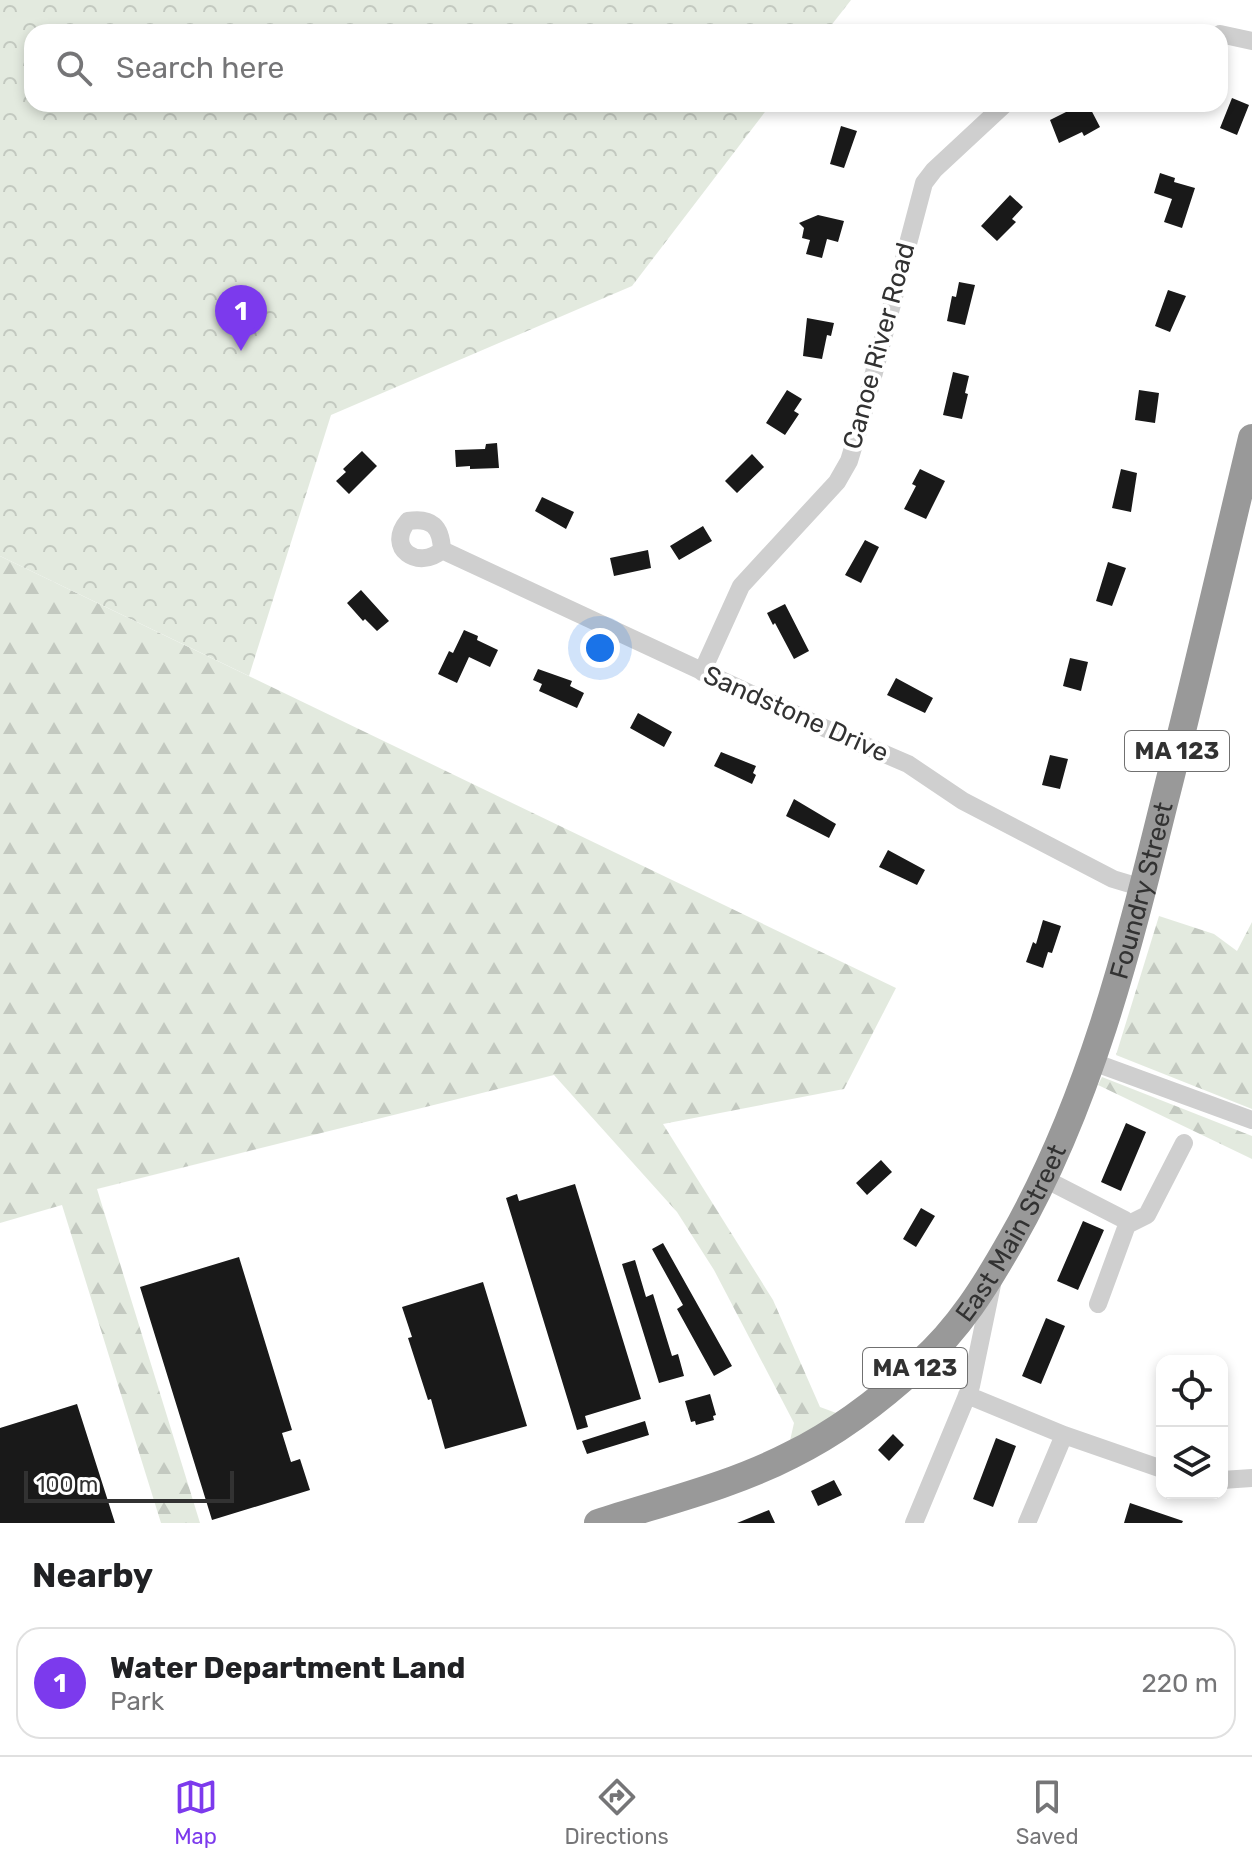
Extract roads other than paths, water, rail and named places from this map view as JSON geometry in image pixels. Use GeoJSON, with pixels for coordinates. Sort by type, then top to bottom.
{"type":"FeatureCollection","features":[{"type":"Feature","properties":{"kind":"highway","name":"Foundry Street"},"geometry":{"type":"LineString","coordinates":[[1093,1062],[1143,888],[1252,438]]}},
{"type":"Feature","properties":{"kind":"highway","name":"East Main Street"},"geometry":{"type":"LineString","coordinates":[[598,1523],[750,1473],[819,1440],[876,1400],[922,1362],[959,1324],[991,1276],[1045,1179],[1093,1062]]}},
{"type":"Feature","properties":{"kind":"street"},"geometry":{"type":"LineString","coordinates":[[1228,36],[1252,41]]}},
{"type":"Feature","properties":{"kind":"street","name":"Canoe River Road"},"geometry":{"type":"LineString","coordinates":[[702,672],[741,586],[837,482],[849,461],[924,183],[996,112]]}},
{"type":"Feature","properties":{"kind":"street","name":"Sandstone Drive"},"geometry":{"type":"LineString","coordinates":[[442,550],[908,764],[963,801],[1113,879],[1143,888]]}},
{"type":"Feature","properties":{"kind":"street"},"geometry":{"type":"LineString","coordinates":[[1093,1062],[1252,1120]]}},
{"type":"Feature","properties":{"kind":"street"},"geometry":{"type":"LineString","coordinates":[[1098,1304],[1127,1225],[1147,1215],[1184,1143]]}},
{"type":"Feature","properties":{"kind":"street"},"geometry":{"type":"LineString","coordinates":[[1045,1179],[1102,1207],[1125,1220],[1127,1225]]}},
{"type":"Feature","properties":{"kind":"street"},"geometry":{"type":"LineString","coordinates":[[914,1523],[967,1395],[991,1299],[994,1283],[991,1276]]}},
{"type":"Feature","properties":{"kind":"street"},"geometry":{"type":"LineString","coordinates":[[967,1395],[1064,1435],[1156,1467]]}},
{"type":"Feature","properties":{"kind":"street"},"geometry":{"type":"LineString","coordinates":[[1027,1523],[1064,1435]]}},
{"type":"Feature","properties":{"kind":"street"},"geometry":{"type":"LineString","coordinates":[[1228,1480],[1252,1478]]}},
{"type":"Feature","properties":{"kind":"place","name":"Water Department Land"},"geometry":{"type":"Point","coordinates":[241,351]}}]}
